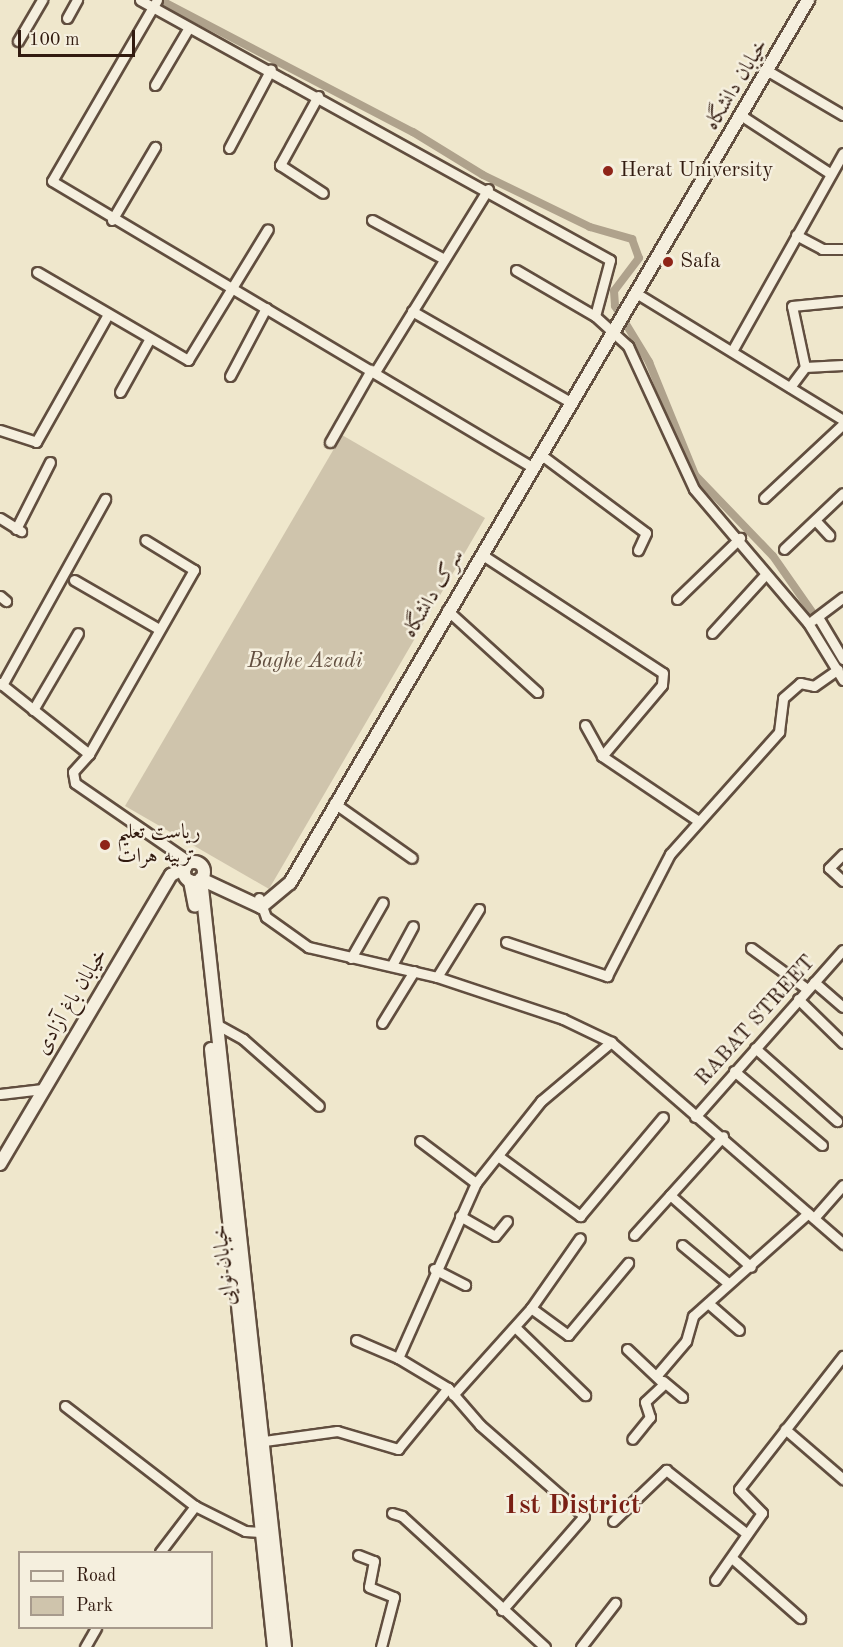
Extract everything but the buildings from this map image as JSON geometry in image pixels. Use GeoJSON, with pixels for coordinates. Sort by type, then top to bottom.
{"type":"FeatureCollection","features":[{"type":"Feature","properties":{"kind":"street"},"geometry":{"type":"LineString","coordinates":[[18,41],[42,0]]}},
{"type":"Feature","properties":{"kind":"street"},"geometry":{"type":"LineString","coordinates":[[67,18],[76,0]]}},
{"type":"Feature","properties":{"kind":"street"},"geometry":{"type":"LineString","coordinates":[[140,0],[155,4],[188,29],[271,69],[488,189],[610,260],[595,316]]}},
{"type":"Feature","properties":{"kind":"street","name":"خیابان دانشگاه"},"geometry":{"type":"LineString","coordinates":[[620,321],[808,0]]}},
{"type":"Feature","properties":{"kind":"street"},"geometry":{"type":"LineString","coordinates":[[155,4],[52,173],[58,189],[266,308],[532,467]]}},
{"type":"Feature","properties":{"kind":"street"},"geometry":{"type":"LineString","coordinates":[[155,85],[188,29]]}},
{"type":"Feature","properties":{"kind":"street"},"geometry":{"type":"LineString","coordinates":[[230,148],[271,69]]}},
{"type":"Feature","properties":{"kind":"street"},"geometry":{"type":"LineString","coordinates":[[768,71],[843,115]]}},
{"type":"Feature","properties":{"kind":"street"},"geometry":{"type":"LineString","coordinates":[[318,96],[280,165],[323,193]]}},
{"type":"Feature","properties":{"kind":"street"},"geometry":{"type":"LineString","coordinates":[[742,116],[831,174]]}},
{"type":"Feature","properties":{"kind":"street"},"geometry":{"type":"LineString","coordinates":[[112,220],[155,147]]}},
{"type":"Feature","properties":{"kind":"street"},"geometry":{"type":"LineString","coordinates":[[732,351],[843,153]]}},
{"type":"Feature","properties":{"kind":"street"},"geometry":{"type":"LineString","coordinates":[[330,442],[488,189]]}},
{"type":"Feature","properties":{"kind":"street"},"geometry":{"type":"LineString","coordinates":[[372,220],[444,259]]}},
{"type":"Feature","properties":{"kind":"street"},"geometry":{"type":"LineString","coordinates":[[37,272],[150,340],[188,360],[268,229]]}},
{"type":"Feature","properties":{"kind":"street"},"geometry":{"type":"LineString","coordinates":[[796,235],[822,249],[843,249]]}},
{"type":"Feature","properties":{"kind":"street"},"geometry":{"type":"LineString","coordinates":[[516,270],[595,316],[620,321],[650,383],[694,489],[740,538],[764,576],[808,624],[843,680]]}},
{"type":"Feature","properties":{"kind":"street"},"geometry":{"type":"LineString","coordinates":[[636,293],[843,422],[764,498]]}},
{"type":"Feature","properties":{"kind":"street"},"geometry":{"type":"LineString","coordinates":[[806,367],[792,306],[843,301]]}},
{"type":"Feature","properties":{"kind":"street"},"geometry":{"type":"LineString","coordinates":[[230,375],[266,308]]}},
{"type":"Feature","properties":{"kind":"street"},"geometry":{"type":"LineString","coordinates":[[412,310],[570,402]]}},
{"type":"Feature","properties":{"kind":"street"},"geometry":{"type":"LineString","coordinates":[[0,430],[36,442],[108,315]]}},
{"type":"Feature","properties":{"kind":"street","name":"سرک دانشگاه"},"geometry":{"type":"LineString","coordinates":[[260,903],[278,896],[620,321]]}},
{"type":"Feature","properties":{"kind":"street"},"geometry":{"type":"LineString","coordinates":[[120,392],[150,340]]}},
{"type":"Feature","properties":{"kind":"street"},"geometry":{"type":"LineString","coordinates":[[790,387],[806,367],[843,365]]}},
{"type":"Feature","properties":{"kind":"street"},"geometry":{"type":"LineString","coordinates":[[540,454],[646,533],[638,550]]}},
{"type":"Feature","properties":{"kind":"street"},"geometry":{"type":"LineString","coordinates":[[2,523],[18,530],[50,462]]}},
{"type":"Feature","properties":{"kind":"street"},"geometry":{"type":"LineString","coordinates":[[784,549],[843,494]]}},
{"type":"Feature","properties":{"kind":"street"},"geometry":{"type":"LineString","coordinates":[[89,754],[1,684],[105,500]]}},
{"type":"Feature","properties":{"kind":"street"},"geometry":{"type":"LineString","coordinates":[[815,520],[829,535]]}},
{"type":"Feature","properties":{"kind":"street"},"geometry":{"type":"LineString","coordinates":[[677,599],[740,538]]}},
{"type":"Feature","properties":{"kind":"street"},"geometry":{"type":"LineString","coordinates":[[146,540],[194,570],[89,754],[73,772],[75,783],[188,865],[198,878],[260,903]]}},
{"type":"Feature","properties":{"kind":"street"},"geometry":{"type":"LineString","coordinates":[[481,554],[663,674],[662,685],[602,756]]}},
{"type":"Feature","properties":{"kind":"street"},"geometry":{"type":"LineString","coordinates":[[712,633],[764,576]]}},
{"type":"Feature","properties":{"kind":"street"},"geometry":{"type":"LineString","coordinates":[[74,580],[159,629]]}},
{"type":"Feature","properties":{"kind":"street"},"geometry":{"type":"LineString","coordinates":[[808,624],[843,597]]}},
{"type":"Feature","properties":{"kind":"street"},"geometry":{"type":"LineString","coordinates":[[447,610],[537,692]]}},
{"type":"Feature","properties":{"kind":"street"},"geometry":{"type":"LineString","coordinates":[[818,617],[843,659]]}},
{"type":"Feature","properties":{"kind":"street"},"geometry":{"type":"LineString","coordinates":[[33,710],[78,633]]}},
{"type":"Feature","properties":{"kind":"street"},"geometry":{"type":"LineString","coordinates":[[506,942],[607,976],[649,889],[697,820],[779,732],[783,698],[800,682],[814,686],[838,669]]}},
{"type":"Feature","properties":{"kind":"street"},"geometry":{"type":"LineString","coordinates":[[585,724],[602,756],[697,820]]}},
{"type":"Feature","properties":{"kind":"street"},"geometry":{"type":"LineString","coordinates":[[334,803],[412,858]]}},
{"type":"Feature","properties":{"kind":"street"},"geometry":{"type":"LineString","coordinates":[[843,854],[829,868],[843,880]]}},
{"type":"Feature","properties":{"kind":"street"},"geometry":{"type":"LineString","coordinates":[[188,865],[199,863],[198,878]]}},
{"type":"Feature","properties":{"kind":"street","name":"خیابان باغ آزادی"},"geometry":{"type":"LineString","coordinates":[[0,1164],[171,875],[188,865]]}},
{"type":"Feature","properties":{"kind":"street"},"geometry":{"type":"LineString","coordinates":[[198,878],[260,903],[294,941],[351,958],[392,965],[437,977],[563,1018],[611,1041],[695,1116],[723,1136],[843,1244]]}},
{"type":"Feature","properties":{"kind":"street","name":"خیابان نوایی"},"geometry":{"type":"LineString","coordinates":[[198,878],[216,1024],[257,1442],[260,1532],[274,1647]]}},
{"type":"Feature","properties":{"kind":"street","name":"خیابان نوایی"},"geometry":{"type":"LineString","coordinates":[[198,878],[257,1442],[285,1647]]}},
{"type":"Feature","properties":{"kind":"street"},"geometry":{"type":"LineString","coordinates":[[202,908],[213,891],[228,889]]}},
{"type":"Feature","properties":{"kind":"street"},"geometry":{"type":"LineString","coordinates":[[351,958],[383,902]]}},
{"type":"Feature","properties":{"kind":"street"},"geometry":{"type":"LineString","coordinates":[[437,977],[479,909]]}},
{"type":"Feature","properties":{"kind":"street"},"geometry":{"type":"LineString","coordinates":[[392,965],[413,926]]}},
{"type":"Feature","properties":{"kind":"street"},"geometry":{"type":"LineString","coordinates":[[752,948],[843,1007]]}},
{"type":"Feature","properties":{"kind":"street","name":"RABAT STREET"},"geometry":{"type":"LineString","coordinates":[[695,1116],[843,950]]}},
{"type":"Feature","properties":{"kind":"street"},"geometry":{"type":"LineString","coordinates":[[382,1023],[414,971]]}},
{"type":"Feature","properties":{"kind":"street"},"geometry":{"type":"LineString","coordinates":[[798,999],[843,1043]]}},
{"type":"Feature","properties":{"kind":"street"},"geometry":{"type":"LineString","coordinates":[[216,1024],[243,1039],[319,1106]]}},
{"type":"Feature","properties":{"kind":"street"},"geometry":{"type":"LineString","coordinates":[[398,1358],[434,1269],[476,1183],[541,1101],[611,1041]]}},
{"type":"Feature","properties":{"kind":"street"},"geometry":{"type":"LineString","coordinates":[[755,1048],[837,1121]]}},
{"type":"Feature","properties":{"kind":"street"},"geometry":{"type":"LineString","coordinates":[[734,1071],[822,1145]]}},
{"type":"Feature","properties":{"kind":"street"},"geometry":{"type":"LineString","coordinates":[[0,1094],[43,1089]]}},
{"type":"Feature","properties":{"kind":"street"},"geometry":{"type":"LineString","coordinates":[[498,1156],[580,1216],[663,1116]]}},
{"type":"Feature","properties":{"kind":"street"},"geometry":{"type":"LineString","coordinates":[[634,1236],[723,1136]]}},
{"type":"Feature","properties":{"kind":"street"},"geometry":{"type":"LineString","coordinates":[[420,1141],[476,1183]]}},
{"type":"Feature","properties":{"kind":"street"},"geometry":{"type":"LineString","coordinates":[[632,1439],[650,1418],[645,1402],[708,1302],[811,1216],[843,1185]]}},
{"type":"Feature","properties":{"kind":"street"},"geometry":{"type":"LineString","coordinates":[[670,1195],[751,1267]]}},
{"type":"Feature","properties":{"kind":"street"},"geometry":{"type":"LineString","coordinates":[[460,1216],[495,1236],[507,1221]]}},
{"type":"Feature","properties":{"kind":"street"},"geometry":{"type":"LineString","coordinates":[[257,1442],[337,1431],[398,1449],[450,1392],[515,1327],[531,1308],[536,1293],[580,1238]]}},
{"type":"Feature","properties":{"kind":"street"},"geometry":{"type":"LineString","coordinates":[[682,1245],[728,1283]]}},
{"type":"Feature","properties":{"kind":"street"},"geometry":{"type":"LineString","coordinates":[[531,1308],[568,1335],[628,1263]]}},
{"type":"Feature","properties":{"kind":"street"},"geometry":{"type":"LineString","coordinates":[[434,1269],[465,1285]]}},
{"type":"Feature","properties":{"kind":"street"},"geometry":{"type":"LineString","coordinates":[[708,1302],[739,1330]]}},
{"type":"Feature","properties":{"kind":"street"},"geometry":{"type":"LineString","coordinates":[[515,1327],[585,1395]]}},
{"type":"Feature","properties":{"kind":"street"},"geometry":{"type":"LineString","coordinates":[[356,1340],[398,1358],[450,1392],[584,1516],[502,1611]]}},
{"type":"Feature","properties":{"kind":"street"},"geometry":{"type":"LineString","coordinates":[[627,1349],[682,1397]]}},
{"type":"Feature","properties":{"kind":"street"},"geometry":{"type":"LineString","coordinates":[[715,1580],[762,1513],[739,1489],[843,1356]]}},
{"type":"Feature","properties":{"kind":"street"},"geometry":{"type":"LineString","coordinates":[[65,1406],[195,1506],[245,1531],[260,1532]]}},
{"type":"Feature","properties":{"kind":"street"},"geometry":{"type":"LineString","coordinates":[[785,1429],[843,1479]]}},
{"type":"Feature","properties":{"kind":"street"},"geometry":{"type":"LineString","coordinates":[[613,1521],[666,1470],[747,1534]]}},
{"type":"Feature","properties":{"kind":"street"},"geometry":{"type":"LineString","coordinates":[[161,1551],[195,1506]]}},
{"type":"Feature","properties":{"kind":"street"},"geometry":{"type":"LineString","coordinates":[[392,1513],[402,1516],[502,1611],[545,1647]]}},
{"type":"Feature","properties":{"kind":"street"},"geometry":{"type":"LineString","coordinates":[[358,1555],[374,1561],[369,1587],[394,1598],[381,1647]]}},
{"type":"Feature","properties":{"kind":"street"},"geometry":{"type":"LineString","coordinates":[[732,1558],[800,1618]]}},
{"type":"Feature","properties":{"kind":"street"},"geometry":{"type":"LineString","coordinates":[[581,1647],[615,1603]]}},
{"type":"Feature","properties":{"kind":"street"},"geometry":{"type":"LineString","coordinates":[[85,1647],[95,1629]]}},
{"type":"Feature","properties":{"kind":"green space","name":"Baghe Azadi"},"geometry":{"type":"Polygon","coordinates":[[[342,435],[485,518],[269,889],[125,806],[342,435]]]}},
{"type":"Feature","properties":{"kind":"waterway"},"geometry":{"type":"LineString","coordinates":[[160,0],[413,132],[483,175],[590,227],[632,239],[639,258],[614,291],[615,306],[649,362],[695,475],[773,556],[819,622]]}},
{"type":"Feature","properties":{"kind":"place","name":"Herat University"},"geometry":{"type":"Point","coordinates":[608,171]}},
{"type":"Feature","properties":{"kind":"place","name":"Safa"},"geometry":{"type":"Point","coordinates":[668,262]}},
{"type":"Feature","properties":{"kind":"place","name":"ریاست تعلیم تربیه هرات"},"geometry":{"type":"Point","coordinates":[105,845]}},
{"type":"Feature","properties":{"kind":"district","name":"1st District"},"geometry":{"type":"Point","coordinates":[572,1506]}}]}
